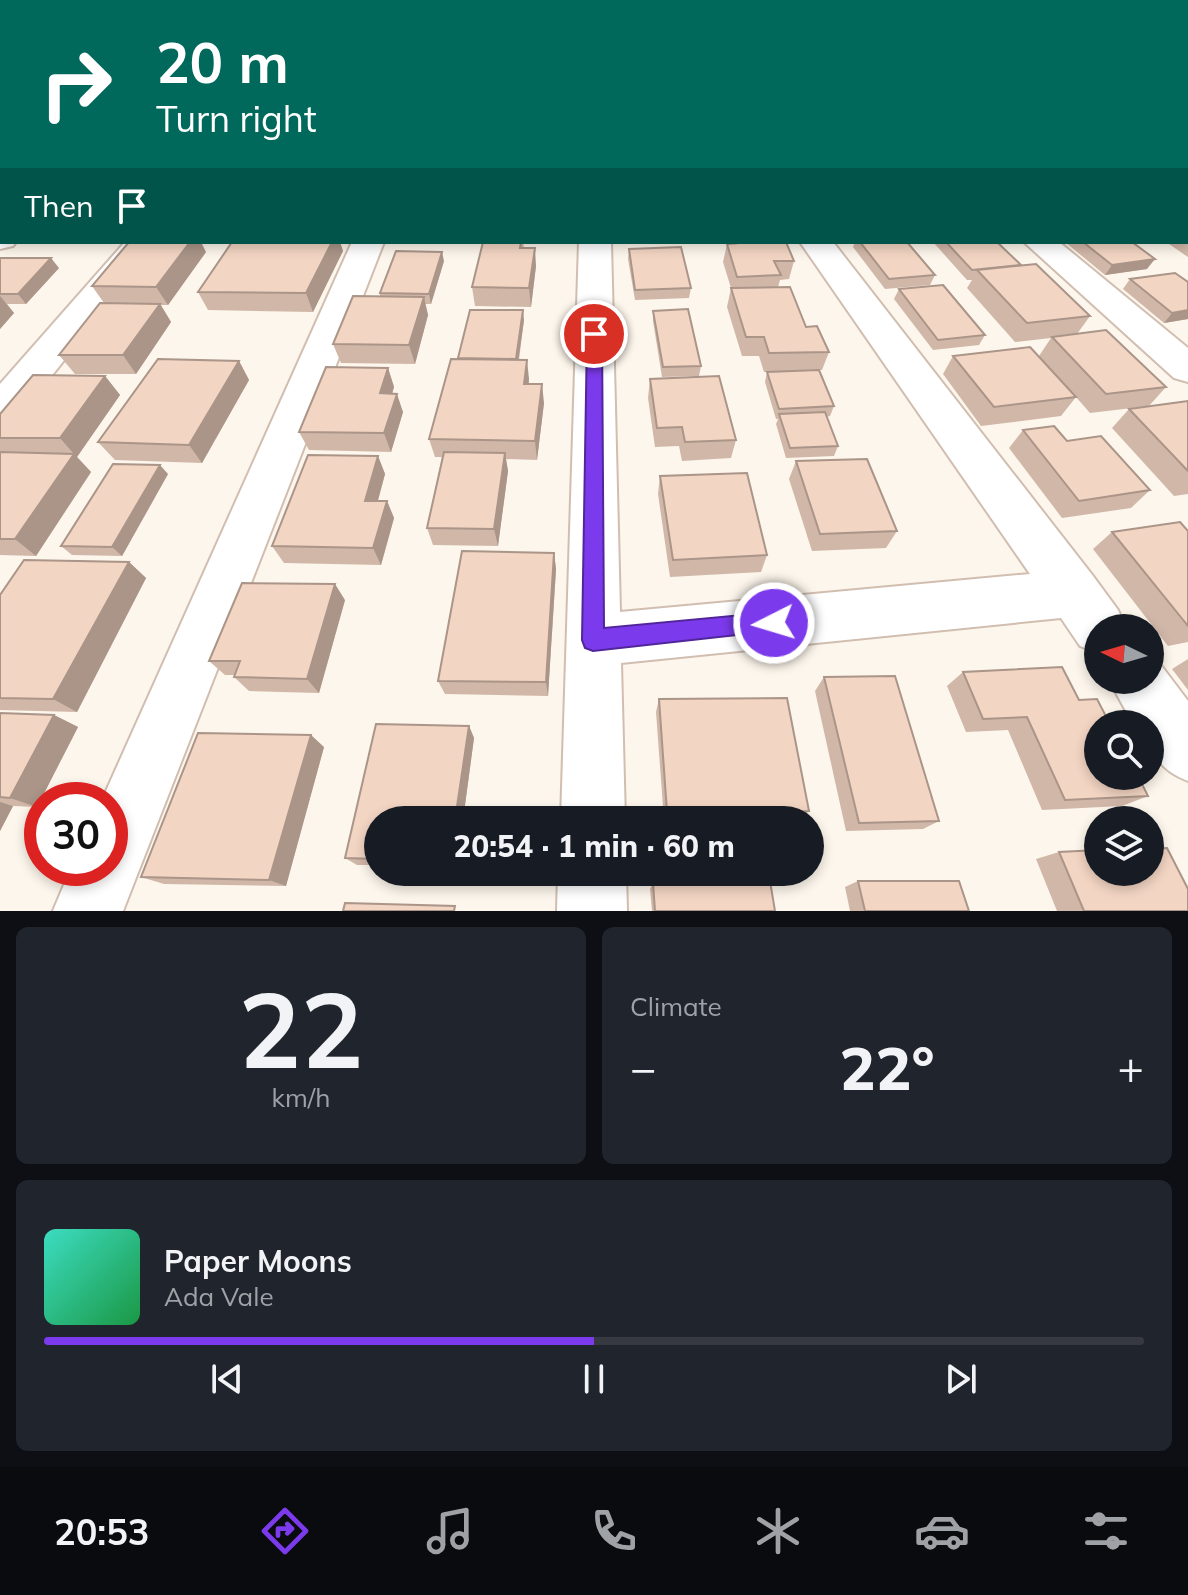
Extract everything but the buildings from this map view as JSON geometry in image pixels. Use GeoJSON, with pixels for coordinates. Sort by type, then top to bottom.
{"type":"FeatureCollection","features":[{"type":"Feature","properties":{"kind":"street"},"geometry":{"type":"LineString","coordinates":[[0,411],[140,244]]}},
{"type":"Feature","properties":{"kind":"street"},"geometry":{"type":"LineString","coordinates":[[128,816],[367,244]]}},
{"type":"Feature","properties":{"kind":"street"},"geometry":{"type":"LineString","coordinates":[[593,806],[595,244]]}},
{"type":"Feature","properties":{"kind":"street"},"geometry":{"type":"LineString","coordinates":[[817,244],[1087,611]]}},
{"type":"Feature","properties":{"kind":"street"},"geometry":{"type":"LineString","coordinates":[[1042,244],[1188,369]]}},
{"type":"Feature","properties":{"kind":"street"},"geometry":{"type":"LineString","coordinates":[[593,640],[1087,611]]}},
{"type":"Feature","properties":{"kind":"street"},"geometry":{"type":"LineString","coordinates":[[1147,694],[1188,751]]}},
{"type":"Feature","properties":{"kind":"street"},"geometry":{"type":"LineString","coordinates":[[88,911],[98,886]]}},
{"type":"Feature","properties":{"kind":"street"},"geometry":{"type":"LineString","coordinates":[[592,886],[592,911]]}},
{"type":"Feature","properties":{"kind":"route"},"geometry":{"type":"LineString","coordinates":[[594,334],[593,640],[774,623]]}}]}
